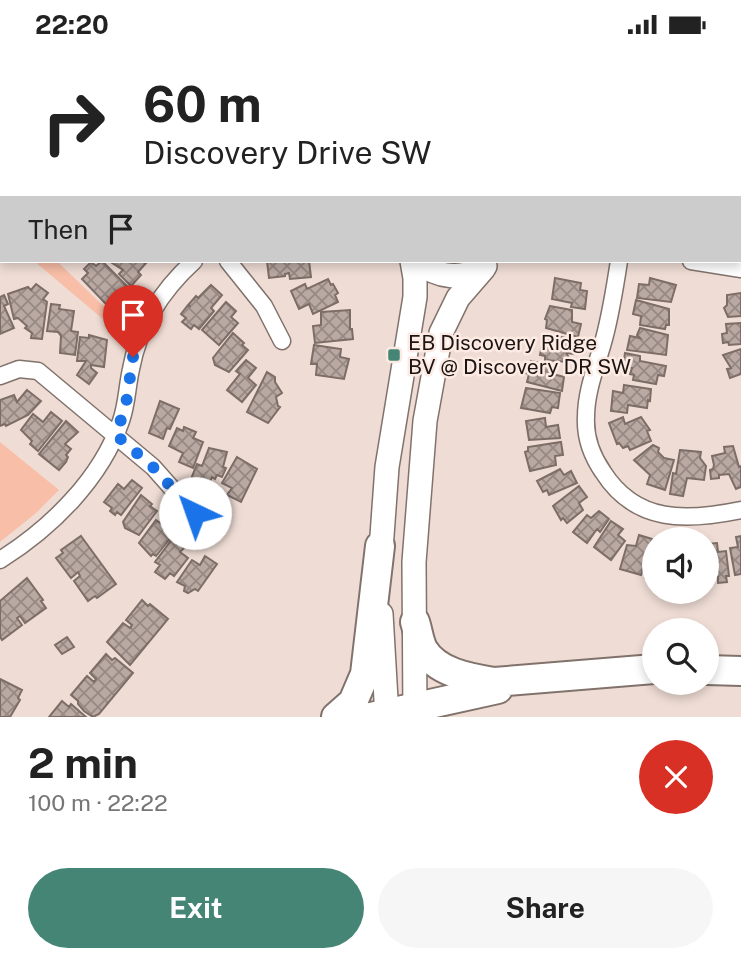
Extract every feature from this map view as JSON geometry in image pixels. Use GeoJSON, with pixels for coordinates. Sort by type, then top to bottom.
{"type":"FeatureCollection","features":[{"type":"Feature","properties":{"kind":"highway"},"geometry":{"type":"LineString","coordinates":[[336,717],[353,702],[365,674],[380,546]]}},
{"type":"Feature","properties":{"kind":"highway"},"geometry":{"type":"LineString","coordinates":[[415,622],[422,647],[428,656],[457,674],[494,682],[561,677]]}},
{"type":"Feature","properties":{"kind":"highway"},"geometry":{"type":"LineString","coordinates":[[382,715],[415,713],[441,700],[561,677],[642,669]]}},
{"type":"Feature","properties":{"kind":"highway"},"geometry":{"type":"LineString","coordinates":[[719,670],[741,671]]}},
{"type":"Feature","properties":{"kind":"street"},"geometry":{"type":"LineString","coordinates":[[0,560],[63,509],[99,465],[116,435],[126,404],[140,334],[160,296],[192,263]]}},
{"type":"Feature","properties":{"kind":"street"},"geometry":{"type":"LineString","coordinates":[[230,263],[264,306],[282,341]]}},
{"type":"Feature","properties":{"kind":"street"},"geometry":{"type":"LineString","coordinates":[[382,715],[380,546],[389,454],[415,297],[415,263]]}},
{"type":"Feature","properties":{"kind":"street"},"geometry":{"type":"LineString","coordinates":[[419,263],[438,274],[449,276],[461,276],[487,264]]}},
{"type":"Feature","properties":{"kind":"street"},"geometry":{"type":"LineString","coordinates":[[619,263],[585,418],[588,439],[597,463],[608,481],[628,499],[656,513],[687,518],[741,510]]}},
{"type":"Feature","properties":{"kind":"street"},"geometry":{"type":"LineString","coordinates":[[704,263],[741,269]]}},
{"type":"Feature","properties":{"kind":"street"},"geometry":{"type":"LineString","coordinates":[[415,713],[414,562],[418,490],[432,379],[441,333],[450,313],[458,298],[487,264]]}},
{"type":"Feature","properties":{"kind":"street"},"geometry":{"type":"LineString","coordinates":[[0,376],[19,369],[38,371],[153,467],[184,502],[212,526]]}},
{"type":"Feature","properties":{"kind":"shaded area"},"geometry":{"type":"Polygon","coordinates":[[[36,263],[59,263],[126,328],[123,336],[36,263]]]}},
{"type":"Feature","properties":{"kind":"shaded area"},"geometry":{"type":"Polygon","coordinates":[[[0,442],[59,490],[0,542],[0,442]]]}},
{"type":"Feature","properties":{"kind":"building"},"geometry":{"type":"Polygon","coordinates":[[[90,263],[96,266],[104,263],[131,290],[118,307],[110,300],[106,304],[82,279],[88,273],[84,269],[90,263]]]}},
{"type":"Feature","properties":{"kind":"building"},"geometry":{"type":"Polygon","coordinates":[[[112,263],[146,263],[138,272],[141,275],[131,286],[119,274],[123,270],[112,263]]]}},
{"type":"Feature","properties":{"kind":"building"},"geometry":{"type":"Polygon","coordinates":[[[267,263],[309,263],[311,277],[290,279],[289,273],[269,278],[267,263]]]}},
{"type":"Feature","properties":{"kind":"building"},"geometry":{"type":"Polygon","coordinates":[[[555,278],[581,283],[580,290],[587,291],[585,309],[571,307],[572,303],[552,299],[555,278]]]}},
{"type":"Feature","properties":{"kind":"building"},"geometry":{"type":"Polygon","coordinates":[[[650,278],[676,285],[671,302],[637,298],[639,284],[649,285],[650,278]]]}},
{"type":"Feature","properties":{"kind":"building"},"geometry":{"type":"Polygon","coordinates":[[[328,279],[338,293],[335,295],[338,302],[313,314],[309,304],[299,309],[291,291],[305,284],[307,289],[328,279]]]}},
{"type":"Feature","properties":{"kind":"building"},"geometry":{"type":"Polygon","coordinates":[[[36,284],[48,293],[43,299],[47,302],[42,339],[31,338],[32,333],[25,328],[27,326],[18,318],[14,319],[8,294],[28,287],[31,290],[36,284]]]}},
{"type":"Feature","properties":{"kind":"building"},"geometry":{"type":"Polygon","coordinates":[[[211,285],[222,295],[211,308],[214,311],[199,329],[194,325],[191,329],[182,322],[186,318],[181,314],[188,305],[190,307],[189,304],[196,296],[198,298],[211,285]]]}},
{"type":"Feature","properties":{"kind":"building"},"geometry":{"type":"Polygon","coordinates":[[[741,293],[741,316],[728,317],[724,308],[727,305],[727,295],[741,293]]]}},
{"type":"Feature","properties":{"kind":"building"},"geometry":{"type":"Polygon","coordinates":[[[4,295],[8,304],[4,306],[14,328],[0,334],[0,297],[4,295]]]}},
{"type":"Feature","properties":{"kind":"building"},"geometry":{"type":"Polygon","coordinates":[[[636,300],[669,309],[669,325],[666,325],[665,329],[640,325],[641,316],[633,314],[636,300]]]}},
{"type":"Feature","properties":{"kind":"building"},"geometry":{"type":"Polygon","coordinates":[[[226,302],[236,311],[231,317],[238,323],[219,345],[202,330],[226,302]]]}},
{"type":"Feature","properties":{"kind":"building"},"geometry":{"type":"Polygon","coordinates":[[[51,304],[60,305],[59,309],[74,311],[71,331],[78,332],[75,355],[60,353],[61,336],[58,332],[47,331],[51,304]]]}},
{"type":"Feature","properties":{"kind":"building"},"geometry":{"type":"Polygon","coordinates":[[[550,306],[572,310],[572,322],[581,324],[578,337],[546,328],[545,319],[550,306]]]}},
{"type":"Feature","properties":{"kind":"building"},"geometry":{"type":"Polygon","coordinates":[[[350,310],[353,339],[315,343],[313,326],[321,325],[321,312],[350,310]]]}},
{"type":"Feature","properties":{"kind":"building"},"geometry":{"type":"Polygon","coordinates":[[[741,323],[741,344],[723,343],[722,334],[727,333],[726,324],[741,323]]]}},
{"type":"Feature","properties":{"kind":"building"},"geometry":{"type":"Polygon","coordinates":[[[640,328],[668,335],[666,355],[627,350],[630,336],[640,338],[637,335],[640,328]]]}},
{"type":"Feature","properties":{"kind":"building"},"geometry":{"type":"Polygon","coordinates":[[[233,333],[248,350],[229,372],[215,365],[213,358],[233,333]]]}},
{"type":"Feature","properties":{"kind":"building"},"geometry":{"type":"Polygon","coordinates":[[[89,335],[107,340],[104,367],[91,365],[97,373],[89,384],[77,375],[86,361],[77,361],[80,337],[89,338],[89,335]]]}},
{"type":"Feature","properties":{"kind":"building"},"geometry":{"type":"Polygon","coordinates":[[[544,336],[578,340],[574,354],[566,353],[570,359],[568,362],[545,360],[545,356],[540,355],[544,336]]]}},
{"type":"Feature","properties":{"kind":"building"},"geometry":{"type":"Polygon","coordinates":[[[314,345],[341,349],[340,357],[349,359],[344,379],[316,375],[317,364],[311,364],[314,345]]]}},
{"type":"Feature","properties":{"kind":"building"},"geometry":{"type":"Polygon","coordinates":[[[741,349],[741,374],[730,378],[727,369],[731,368],[723,355],[741,349]]]}},
{"type":"Feature","properties":{"kind":"building"},"geometry":{"type":"Polygon","coordinates":[[[625,353],[640,356],[640,361],[666,366],[664,376],[658,375],[656,384],[633,380],[634,375],[630,374],[632,368],[623,367],[625,353]]]}},
{"type":"Feature","properties":{"kind":"building"},"geometry":{"type":"Polygon","coordinates":[[[246,360],[256,368],[248,378],[256,385],[242,402],[227,390],[240,374],[236,371],[246,360]]]}},
{"type":"Feature","properties":{"kind":"building"},"geometry":{"type":"Polygon","coordinates":[[[531,361],[554,366],[553,374],[564,377],[562,391],[527,382],[529,374],[525,373],[526,365],[530,366],[531,361]]]}},
{"type":"Feature","properties":{"kind":"building"},"geometry":{"type":"Polygon","coordinates":[[[267,372],[275,377],[282,393],[276,397],[280,407],[268,423],[247,412],[267,372]]]}},
{"type":"Feature","properties":{"kind":"building"},"geometry":{"type":"Polygon","coordinates":[[[624,385],[651,389],[647,408],[628,405],[627,413],[611,411],[613,391],[623,393],[624,385]]]}},
{"type":"Feature","properties":{"kind":"building"},"geometry":{"type":"Polygon","coordinates":[[[526,388],[560,393],[558,408],[552,407],[550,413],[521,408],[526,388]]]}},
{"type":"Feature","properties":{"kind":"building"},"geometry":{"type":"Polygon","coordinates":[[[27,390],[41,401],[28,415],[6,426],[0,426],[0,400],[14,395],[17,402],[27,390]]]}},
{"type":"Feature","properties":{"kind":"building"},"geometry":{"type":"Polygon","coordinates":[[[160,401],[179,409],[163,439],[149,433],[160,401]]]}},
{"type":"Feature","properties":{"kind":"building"},"geometry":{"type":"Polygon","coordinates":[[[51,412],[62,421],[38,451],[21,430],[33,414],[43,422],[51,412]]]}},
{"type":"Feature","properties":{"kind":"building"},"geometry":{"type":"Polygon","coordinates":[[[623,417],[625,424],[641,417],[650,430],[647,431],[651,441],[630,450],[628,446],[623,448],[617,444],[609,423],[623,417]]]}},
{"type":"Feature","properties":{"kind":"building"},"geometry":{"type":"Polygon","coordinates":[[[545,418],[546,427],[558,425],[560,438],[529,440],[526,421],[545,418]]]}},
{"type":"Feature","properties":{"kind":"building"},"geometry":{"type":"Polygon","coordinates":[[[66,421],[78,432],[65,444],[71,449],[66,455],[66,462],[59,470],[39,454],[66,421]]]}},
{"type":"Feature","properties":{"kind":"building"},"geometry":{"type":"Polygon","coordinates":[[[184,427],[196,432],[193,438],[203,442],[193,468],[179,462],[183,453],[169,446],[177,428],[183,431],[184,427]]]}},
{"type":"Feature","properties":{"kind":"building"},"geometry":{"type":"Polygon","coordinates":[[[561,442],[563,455],[555,456],[556,465],[530,471],[525,452],[528,447],[561,442]]]}},
{"type":"Feature","properties":{"kind":"building"},"geometry":{"type":"Polygon","coordinates":[[[653,445],[659,448],[658,452],[664,458],[674,460],[665,490],[647,484],[650,475],[634,460],[653,445]]]}},
{"type":"Feature","properties":{"kind":"building"},"geometry":{"type":"Polygon","coordinates":[[[733,446],[739,467],[741,466],[741,487],[736,489],[729,474],[711,479],[710,470],[714,465],[712,456],[725,453],[724,447],[733,446]]]}},
{"type":"Feature","properties":{"kind":"building"},"geometry":{"type":"Polygon","coordinates":[[[209,448],[227,452],[223,467],[226,468],[222,477],[212,477],[208,487],[191,479],[197,464],[202,466],[209,448]]]}},
{"type":"Feature","properties":{"kind":"building"},"geometry":{"type":"Polygon","coordinates":[[[680,450],[701,452],[700,458],[706,466],[704,480],[687,478],[683,496],[670,494],[680,450]]]}},
{"type":"Feature","properties":{"kind":"building"},"geometry":{"type":"Polygon","coordinates":[[[237,457],[257,469],[241,502],[227,495],[232,488],[222,483],[237,457]]]}},
{"type":"Feature","properties":{"kind":"building"},"geometry":{"type":"Polygon","coordinates":[[[560,469],[564,475],[571,471],[577,483],[549,495],[547,490],[543,492],[537,481],[560,469]]]}},
{"type":"Feature","properties":{"kind":"building"},"geometry":{"type":"Polygon","coordinates":[[[132,480],[142,488],[121,515],[117,512],[115,515],[110,511],[112,508],[104,502],[118,484],[124,489],[132,480]]]}},
{"type":"Feature","properties":{"kind":"building"},"geometry":{"type":"Polygon","coordinates":[[[579,486],[587,497],[579,503],[583,510],[567,523],[563,518],[561,520],[553,506],[579,486]]]}},
{"type":"Feature","properties":{"kind":"building"},"geometry":{"type":"Polygon","coordinates":[[[141,495],[157,511],[139,535],[125,528],[123,522],[141,495]]]}},
{"type":"Feature","properties":{"kind":"building"},"geometry":{"type":"Polygon","coordinates":[[[599,511],[609,519],[600,532],[597,529],[587,543],[573,532],[587,515],[591,518],[599,511]]]}},
{"type":"Feature","properties":{"kind":"building"},"geometry":{"type":"Polygon","coordinates":[[[156,520],[163,525],[165,522],[176,531],[156,556],[151,556],[139,543],[156,520]]]}},
{"type":"Feature","properties":{"kind":"building"},"geometry":{"type":"Polygon","coordinates":[[[611,521],[623,529],[618,535],[625,541],[611,560],[594,547],[611,521]]]}},
{"type":"Feature","properties":{"kind":"building"},"geometry":{"type":"Polygon","coordinates":[[[639,535],[642,536],[641,575],[620,569],[627,545],[636,546],[639,535]]]}},
{"type":"Feature","properties":{"kind":"building"},"geometry":{"type":"Polygon","coordinates":[[[81,536],[116,584],[97,598],[95,596],[88,601],[74,581],[80,576],[78,572],[71,578],[56,558],[63,553],[61,550],[81,536]]]}},
{"type":"Feature","properties":{"kind":"building"},"geometry":{"type":"Polygon","coordinates":[[[741,536],[741,574],[735,575],[730,548],[738,547],[736,537],[741,536]]]}},
{"type":"Feature","properties":{"kind":"building"},"geometry":{"type":"Polygon","coordinates":[[[173,538],[185,547],[180,552],[188,558],[174,576],[170,573],[165,579],[155,572],[160,565],[155,562],[173,538]]]}},
{"type":"Feature","properties":{"kind":"building"},"geometry":{"type":"Polygon","coordinates":[[[726,551],[729,576],[726,576],[727,582],[719,583],[719,552],[726,551]]]}},
{"type":"Feature","properties":{"kind":"building"},"geometry":{"type":"Polygon","coordinates":[[[205,556],[217,564],[198,591],[184,591],[185,586],[177,582],[192,560],[200,565],[205,556]]]}},
{"type":"Feature","properties":{"kind":"building"},"geometry":{"type":"Polygon","coordinates":[[[27,578],[46,608],[25,623],[20,616],[17,618],[22,625],[2,640],[0,601],[27,578]]]}},
{"type":"Feature","properties":{"kind":"building"},"geometry":{"type":"Polygon","coordinates":[[[142,600],[168,619],[130,665],[107,642],[123,623],[130,628],[132,625],[126,620],[142,600]]]}},
{"type":"Feature","properties":{"kind":"building"},"geometry":{"type":"Polygon","coordinates":[[[67,637],[74,647],[62,654],[55,645],[67,637]]]}},
{"type":"Feature","properties":{"kind":"building"},"geometry":{"type":"Polygon","coordinates":[[[106,654],[133,673],[99,714],[93,717],[84,711],[71,695],[87,676],[94,682],[96,679],[90,673],[106,654]]]}},
{"type":"Feature","properties":{"kind":"building"},"geometry":{"type":"Polygon","coordinates":[[[0,679],[22,690],[18,698],[20,700],[10,717],[0,717],[0,679]]]}},
{"type":"Feature","properties":{"kind":"building"},"geometry":{"type":"Polygon","coordinates":[[[62,701],[69,707],[71,704],[86,717],[49,717],[62,701]]]}},
{"type":"Feature","properties":{"kind":"place","name":"EB Discovery Ridge BV @ Discovery DR SW"},"geometry":{"type":"Point","coordinates":[394,355]}},
{"type":"Feature","properties":{"kind":"route"},"geometry":{"type":"LineString","coordinates":[[133,357],[126,404],[116,435],[153,467],[195,513]]}}]}
